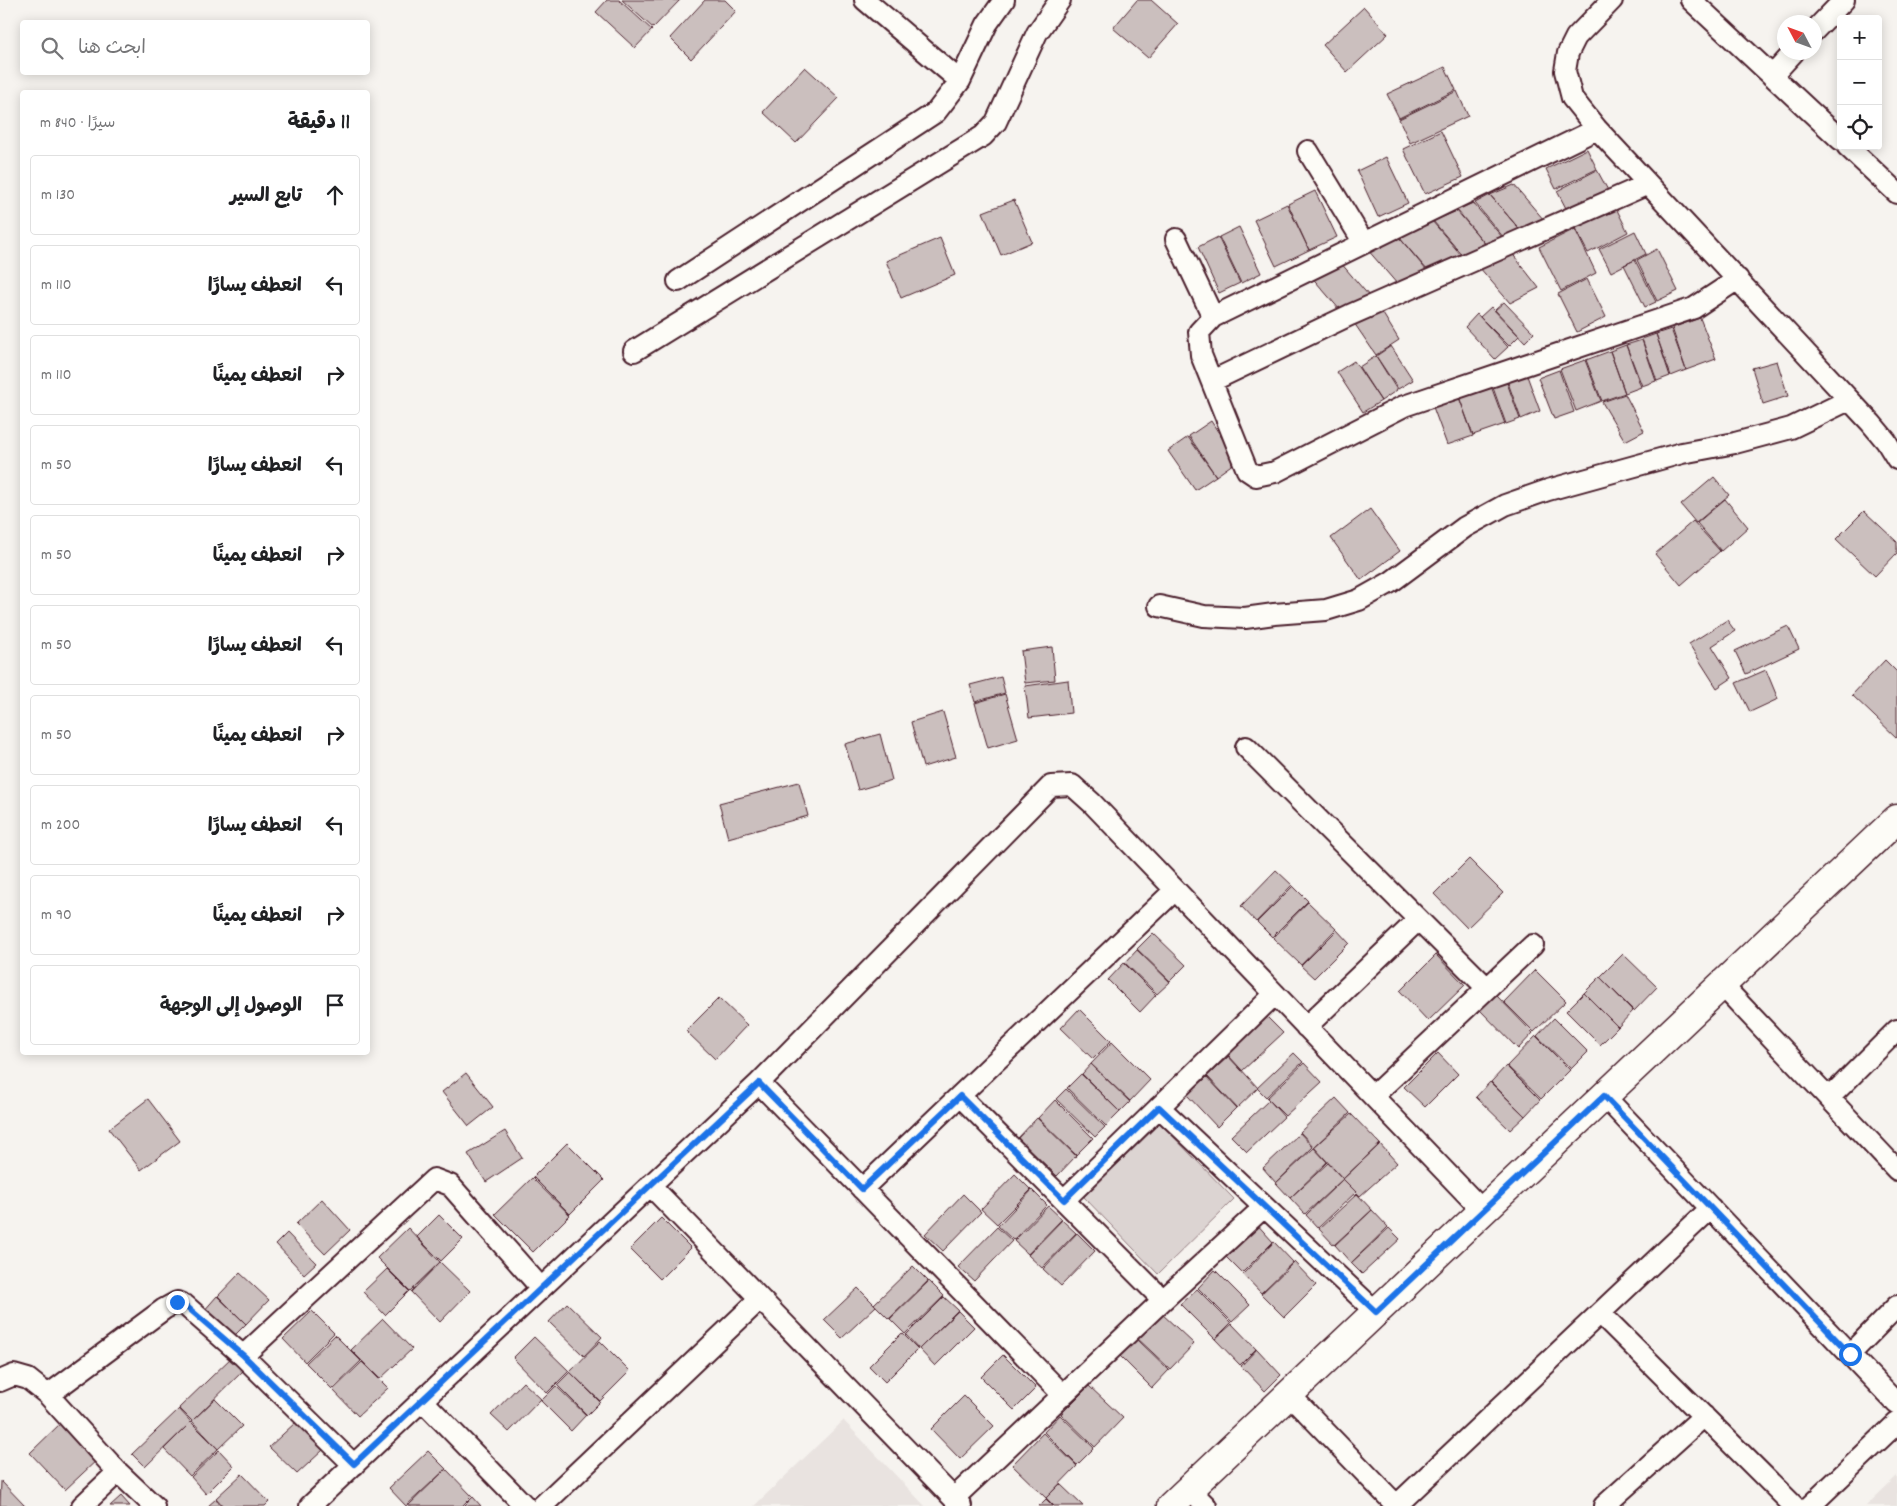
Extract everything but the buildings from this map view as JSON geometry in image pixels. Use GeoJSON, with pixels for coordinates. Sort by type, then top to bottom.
{"type":"FeatureCollection","features":[{"type":"Feature","properties":{"kind":"street"},"geometry":{"type":"LineString","coordinates":[[864,0],[960,80]]}},
{"type":"Feature","properties":{"kind":"street"},"geometry":{"type":"LineString","coordinates":[[678,280],[936,112],[960,80],[987,24],[1004,0]]}},
{"type":"Feature","properties":{"kind":"street"},"geometry":{"type":"LineString","coordinates":[[634,352],[983,136],[996,122],[1037,33],[1060,0]]}},
{"type":"Feature","properties":{"kind":"street"},"geometry":{"type":"LineString","coordinates":[[1612,0],[1576,37],[1568,53],[1565,71],[1572,98],[1597,129],[1849,400],[1891,436],[1897,459]]}},
{"type":"Feature","properties":{"kind":"street"},"geometry":{"type":"LineString","coordinates":[[1691,0],[1837,136]]}},
{"type":"Feature","properties":{"kind":"street"},"geometry":{"type":"LineString","coordinates":[[1822,23],[1844,0]]}},
{"type":"Feature","properties":{"kind":"street"},"geometry":{"type":"LineString","coordinates":[[1772,76],[1787,60]]}},
{"type":"Feature","properties":{"kind":"street"},"geometry":{"type":"LineString","coordinates":[[1597,129],[1213,317],[1199,332],[1201,355],[1247,470],[1256,476],[1275,472],[1404,406],[1694,308],[1738,280]]}},
{"type":"Feature","properties":{"kind":"street"},"geometry":{"type":"LineString","coordinates":[[1851,150],[1896,192]]}},
{"type":"Feature","properties":{"kind":"street"},"geometry":{"type":"LineString","coordinates":[[1308,151],[1364,243]]}},
{"type":"Feature","properties":{"kind":"street"},"geometry":{"type":"LineString","coordinates":[[1212,381],[1350,315],[1648,184]]}},
{"type":"Feature","properties":{"kind":"street"},"geometry":{"type":"LineString","coordinates":[[1176,240],[1213,317]]}},
{"type":"Feature","properties":{"kind":"street"},"geometry":{"type":"LineString","coordinates":[[1158,606],[1204,616],[1245,618],[1326,610],[1359,600],[1391,582],[1465,526],[1505,505],[1548,490],[1682,453],[1735,443],[1791,428],[1849,400]]}},
{"type":"Feature","properties":{"kind":"street"},"geometry":{"type":"LineString","coordinates":[[1246,747],[1487,988]]}},
{"type":"Feature","properties":{"kind":"street"},"geometry":{"type":"LineString","coordinates":[[310,1506],[759,1083],[1051,786],[1072,785],[1092,803],[1483,1211]]}},
{"type":"Feature","properties":{"kind":"street"},"geometry":{"type":"LineString","coordinates":[[1189,1500],[1289,1394],[1897,819]]}},
{"type":"Feature","properties":{"kind":"street"},"geometry":{"type":"LineString","coordinates":[[862,1189],[1175,890]]}},
{"type":"Feature","properties":{"kind":"street"},"geometry":{"type":"LineString","coordinates":[[1306,1027],[1418,920]]}},
{"type":"Feature","properties":{"kind":"street"},"geometry":{"type":"LineString","coordinates":[[1373,1096],[1532,945]]}},
{"type":"Feature","properties":{"kind":"street"},"geometry":{"type":"LineString","coordinates":[[1722,985],[1897,1170]]}},
{"type":"Feature","properties":{"kind":"street"},"geometry":{"type":"LineString","coordinates":[[1064,1200],[1275,994]]}},
{"type":"Feature","properties":{"kind":"street"},"geometry":{"type":"LineString","coordinates":[[1829,1098],[1897,1030]]}},
{"type":"Feature","properties":{"kind":"street"},"geometry":{"type":"LineString","coordinates":[[759,1083],[1063,1395]]}},
{"type":"Feature","properties":{"kind":"street"},"geometry":{"type":"LineString","coordinates":[[960,1096],[1163,1300]]}},
{"type":"Feature","properties":{"kind":"street"},"geometry":{"type":"LineString","coordinates":[[1604,1096],[1897,1404]]}},
{"type":"Feature","properties":{"kind":"street"},"geometry":{"type":"LineString","coordinates":[[1159,1107],[1376,1312]]}},
{"type":"Feature","properties":{"kind":"street"},"geometry":{"type":"LineString","coordinates":[[244,1356],[434,1179],[450,1185],[541,1288]]}},
{"type":"Feature","properties":{"kind":"street"},"geometry":{"type":"LineString","coordinates":[[650,1186],[957,1502],[1063,1395],[1264,1207]]}},
{"type":"Feature","properties":{"kind":"street"},"geometry":{"type":"LineString","coordinates":[[1289,1394],[1397,1506],[1711,1208]]}},
{"type":"Feature","properties":{"kind":"street"},"geometry":{"type":"LineString","coordinates":[[542,1506],[760,1299]]}},
{"type":"Feature","properties":{"kind":"street"},"geometry":{"type":"LineString","coordinates":[[48,1395],[164,1309],[177,1302],[186,1306],[244,1356],[354,1464]]}},
{"type":"Feature","properties":{"kind":"street"},"geometry":{"type":"LineString","coordinates":[[1850,1354],[1897,1306]]}},
{"type":"Feature","properties":{"kind":"street"},"geometry":{"type":"LineString","coordinates":[[1600,1313],[1794,1506]]}},
{"type":"Feature","properties":{"kind":"street"},"geometry":{"type":"LineString","coordinates":[[0,1381],[14,1375],[28,1379],[48,1395],[118,1472],[154,1506]]}},
{"type":"Feature","properties":{"kind":"street"},"geometry":{"type":"LineString","coordinates":[[422,1400],[525,1506]]}},
{"type":"Feature","properties":{"kind":"street"},"geometry":{"type":"LineString","coordinates":[[1604,1506],[1704,1416]]}},
{"type":"Feature","properties":{"kind":"street"},"geometry":{"type":"LineString","coordinates":[[1810,1506],[1897,1423]]}},
{"type":"Feature","properties":{"kind":"street"},"geometry":{"type":"LineString","coordinates":[[82,1506],[118,1472]]}},
{"type":"Feature","properties":{"kind":"shaded area"},"geometry":{"type":"Polygon","coordinates":[[[1160,1123],[1234,1199],[1158,1274],[1084,1197],[1160,1123]]]}},
{"type":"Feature","properties":{"kind":"shaded area"},"geometry":{"type":"Polygon","coordinates":[[[843,1421],[925,1506],[754,1506],[843,1421]]]}},
{"type":"Feature","properties":{"kind":"shaded area"},"geometry":{"type":"Polygon","coordinates":[[[1897,1476],[1897,1506],[1866,1506],[1897,1476]]]}},
{"type":"Feature","properties":{"kind":"route"},"geometry":{"type":"LineString","coordinates":[[177,1302],[186,1306],[244,1356],[354,1464],[759,1083],[862,1189],[960,1096],[1064,1200],[1159,1107],[1376,1312],[1604,1096],[1850,1354]]}}]}
